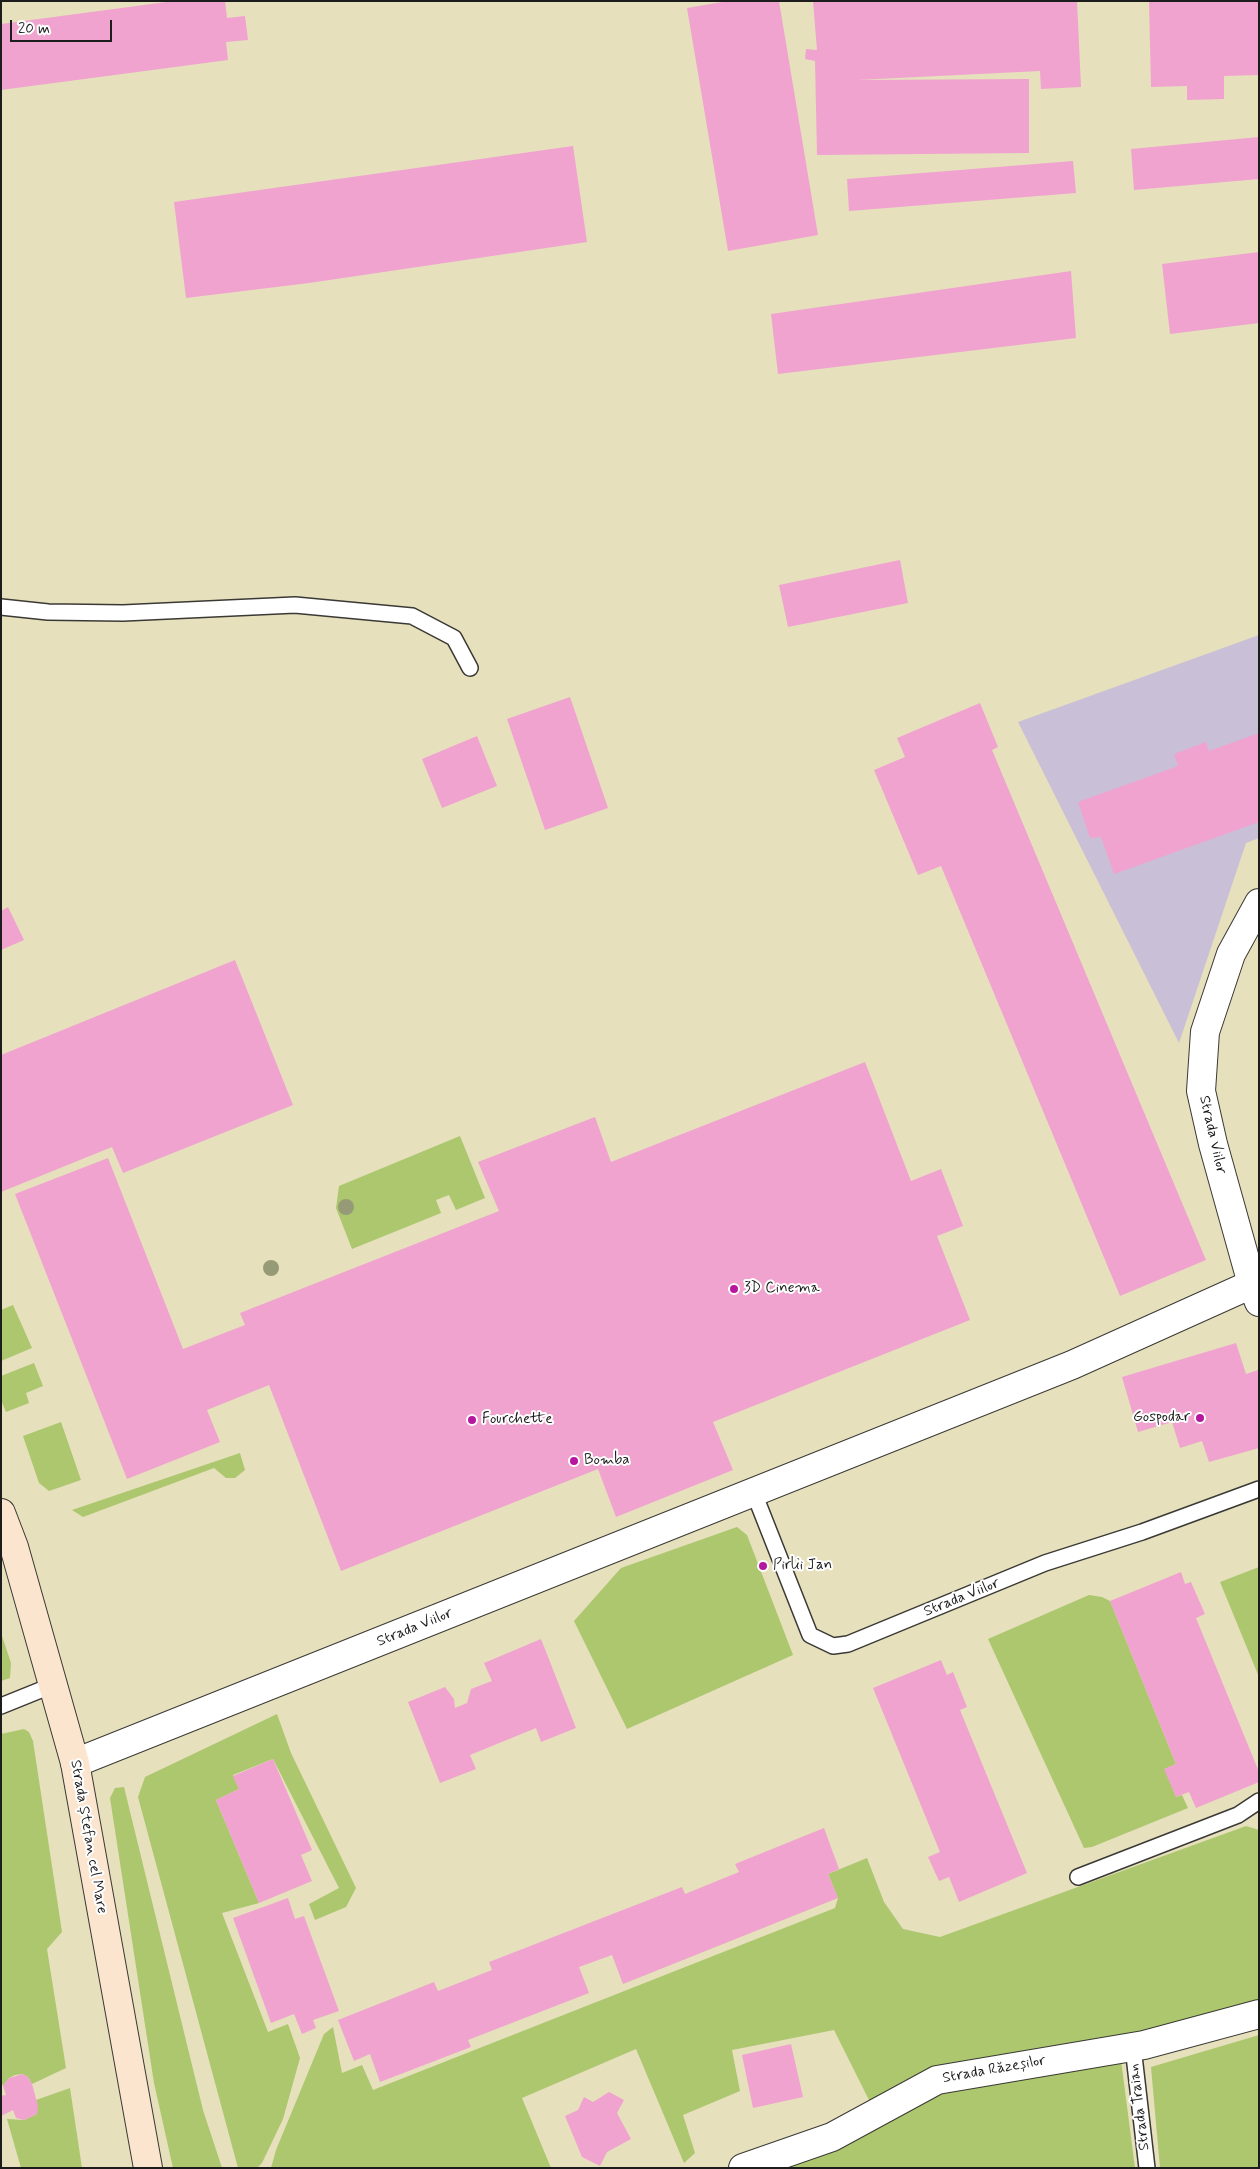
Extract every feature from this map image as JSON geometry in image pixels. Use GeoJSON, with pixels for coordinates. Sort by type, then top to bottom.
{"type":"FeatureCollection","features":[{"type":"Feature","properties":{"kind":"main road","name":"Strada Ștefan cel Mare"},"geometry":{"type":"LineString","coordinates":[[1,1512],[14,1547],[75,1763],[148,2168]]}},
{"type":"Feature","properties":{"kind":"street","name":"Strada Viilor"},"geometry":{"type":"LineString","coordinates":[[75,1763],[1256,1293],[1213,1144],[1201,1091],[1205,1032],[1232,954],[1259,903]]}},
{"type":"Feature","properties":{"kind":"street","name":"Strada Răzeșilor"},"geometry":{"type":"LineString","coordinates":[[744,2168],[832,2137],[937,2080],[1133,2047],[1259,2014]]}},
{"type":"Feature","properties":{"kind":"lane"},"geometry":{"type":"LineString","coordinates":[[1,607],[48,612],[123,613],[295,606],[412,616],[454,638],[470,668]]}},
{"type":"Feature","properties":{"kind":"lane","name":"Strada Viilor"},"geometry":{"type":"LineString","coordinates":[[754,1493],[810,1635],[833,1646],[848,1644],[1045,1564],[1142,1532],[1259,1489]]}},
{"type":"Feature","properties":{"kind":"lane"},"geometry":{"type":"LineString","coordinates":[[1,1706],[53,1685]]}},
{"type":"Feature","properties":{"kind":"lane"},"geometry":{"type":"LineString","coordinates":[[1078,1877],[1238,1815],[1259,1801]]}},
{"type":"Feature","properties":{"kind":"lane","name":"Strada Traian"},"geometry":{"type":"LineString","coordinates":[[1133,2047],[1147,2168]]}},
{"type":"Feature","properties":{"kind":"shaded area"},"geometry":{"type":"Polygon","coordinates":[[[1259,635],[1259,838],[1246,843],[1179,1043],[1018,722],[1259,635]]]}},
{"type":"Feature","properties":{"kind":"green space"},"geometry":{"type":"Polygon","coordinates":[[[460,1136],[485,1198],[456,1210],[449,1195],[436,1200],[441,1213],[352,1249],[336,1208],[339,1186],[460,1136]]]}},
{"type":"Feature","properties":{"kind":"green space"},"geometry":{"type":"Polygon","coordinates":[[[13,1305],[32,1348],[1,1361],[1,1310],[13,1305]]]}},
{"type":"Feature","properties":{"kind":"green space"},"geometry":{"type":"Polygon","coordinates":[[[34,1363],[43,1386],[26,1393],[29,1403],[6,1412],[1,1400],[1,1376],[34,1363]]]}},
{"type":"Feature","properties":{"kind":"green space"},"geometry":{"type":"Polygon","coordinates":[[[61,1422],[81,1480],[49,1491],[39,1483],[23,1436],[61,1422]]]}},
{"type":"Feature","properties":{"kind":"green space"},"geometry":{"type":"Polygon","coordinates":[[[240,1453],[245,1470],[235,1478],[226,1478],[214,1468],[83,1517],[72,1510],[240,1453]]]}},
{"type":"Feature","properties":{"kind":"green space"},"geometry":{"type":"Polygon","coordinates":[[[737,1527],[747,1535],[793,1655],[627,1729],[574,1621],[621,1568],[737,1527]]]}},
{"type":"Feature","properties":{"kind":"green space"},"geometry":{"type":"Polygon","coordinates":[[[1259,1567],[1259,1677],[1220,1582],[1259,1567]]]}},
{"type":"Feature","properties":{"kind":"green space"},"geometry":{"type":"Polygon","coordinates":[[[1089,1595],[1102,1597],[1110,1601],[1176,1764],[1165,1769],[1176,1797],[1182,1795],[1188,1808],[1092,1847],[1084,1848],[988,1639],[1089,1595]]]}},
{"type":"Feature","properties":{"kind":"green space"},"geometry":{"type":"Polygon","coordinates":[[[1,1633],[11,1663],[10,1678],[1,1681],[1,1633]]]}},
{"type":"Feature","properties":{"kind":"green space"},"geometry":{"type":"Polygon","coordinates":[[[277,1714],[291,1753],[356,1888],[346,1907],[315,1920],[309,1904],[339,1888],[273,1759],[233,1775],[239,1789],[216,1800],[259,1903],[222,1913],[268,2032],[288,2024],[300,2058],[283,2119],[262,2163],[257,2168],[238,2168],[138,1797],[145,1777],[277,1714]]]}},
{"type":"Feature","properties":{"kind":"green space"},"geometry":{"type":"Polygon","coordinates":[[[24,1729],[29,1732],[33,1741],[62,1932],[47,1949],[66,2068],[32,2084],[28,2077],[23,2074],[15,2075],[9,2078],[3,2086],[1,2081],[1,1734],[24,1729]]]}},
{"type":"Feature","properties":{"kind":"green space"},"geometry":{"type":"Polygon","coordinates":[[[124,1787],[203,2110],[222,2168],[173,2168],[154,2083],[110,1798],[115,1788],[124,1787]]]}},
{"type":"Feature","properties":{"kind":"green space"},"geometry":{"type":"Polygon","coordinates":[[[1246,1826],[1259,1830],[1259,2002],[870,2102],[834,2030],[732,2050],[740,2091],[683,2115],[695,2153],[684,2163],[636,2049],[522,2098],[551,2168],[271,2168],[276,2150],[324,2034],[333,2027],[342,2073],[362,2065],[373,2090],[835,1908],[838,1898],[828,1874],[867,1858],[884,1902],[903,1929],[940,1937],[1246,1826]]]}},
{"type":"Feature","properties":{"kind":"green space"},"geometry":{"type":"Polygon","coordinates":[[[1259,2035],[1259,2168],[1160,2168],[1151,2067],[1259,2035]]]}},
{"type":"Feature","properties":{"kind":"green space"},"geometry":{"type":"Polygon","coordinates":[[[1121,2060],[1135,2168],[787,2168],[884,2125],[932,2093],[1121,2060]]]}},
{"type":"Feature","properties":{"kind":"green space"},"geometry":{"type":"Polygon","coordinates":[[[70,2088],[82,2168],[21,2168],[7,2119],[24,2120],[37,2114],[36,2100],[70,2088]]]}},
{"type":"Feature","properties":{"kind":"building"},"geometry":{"type":"Polygon","coordinates":[[[174,1],[225,1],[227,18],[245,16],[248,40],[226,42],[228,60],[1,90],[1,24],[174,1]]]}},
{"type":"Feature","properties":{"kind":"building"},"geometry":{"type":"Polygon","coordinates":[[[728,1],[779,1],[818,235],[728,251],[687,8],[728,1]]]}},
{"type":"Feature","properties":{"kind":"building"},"geometry":{"type":"Polygon","coordinates":[[[813,1],[1077,1],[1081,87],[1041,89],[1040,71],[857,80],[1029,79],[1029,153],[817,155],[815,61],[805,59],[806,49],[817,50],[813,1]]]}},
{"type":"Feature","properties":{"kind":"building"},"geometry":{"type":"Polygon","coordinates":[[[1149,1],[1259,1],[1259,75],[1224,76],[1224,99],[1187,100],[1187,86],[1151,87],[1149,1]]]}},
{"type":"Feature","properties":{"kind":"building"},"geometry":{"type":"Polygon","coordinates":[[[1259,137],[1259,179],[1134,190],[1131,149],[1259,137]]]}},
{"type":"Feature","properties":{"kind":"building"},"geometry":{"type":"Polygon","coordinates":[[[573,146],[587,242],[309,283],[186,298],[174,202],[573,146]]]}},
{"type":"Feature","properties":{"kind":"building"},"geometry":{"type":"Polygon","coordinates":[[[1073,161],[1076,193],[849,211],[847,179],[1073,161]]]}},
{"type":"Feature","properties":{"kind":"building"},"geometry":{"type":"Polygon","coordinates":[[[1259,252],[1259,323],[1170,334],[1162,264],[1259,252]]]}},
{"type":"Feature","properties":{"kind":"building"},"geometry":{"type":"Polygon","coordinates":[[[1071,271],[1076,338],[778,374],[771,314],[1071,271]]]}},
{"type":"Feature","properties":{"kind":"building"},"geometry":{"type":"Polygon","coordinates":[[[900,560],[908,603],[788,627],[779,585],[900,560]]]}},
{"type":"Feature","properties":{"kind":"building"},"geometry":{"type":"Polygon","coordinates":[[[570,697],[608,808],[545,830],[507,719],[570,697]]]}},
{"type":"Feature","properties":{"kind":"building"},"geometry":{"type":"Polygon","coordinates":[[[980,703],[998,747],[992,750],[1206,1260],[1120,1296],[941,866],[918,875],[874,770],[905,757],[897,738],[980,703]]]}},
{"type":"Feature","properties":{"kind":"building"},"geometry":{"type":"Polygon","coordinates":[[[1259,733],[1259,822],[1114,874],[1101,837],[1090,838],[1078,802],[1178,766],[1174,754],[1206,742],[1209,751],[1259,733]]]}},
{"type":"Feature","properties":{"kind":"building"},"geometry":{"type":"Polygon","coordinates":[[[477,736],[497,786],[442,808],[422,759],[477,736]]]}},
{"type":"Feature","properties":{"kind":"building"},"geometry":{"type":"Polygon","coordinates":[[[8,907],[24,940],[1,950],[1,911],[8,907]]]}},
{"type":"Feature","properties":{"kind":"building"},"geometry":{"type":"Polygon","coordinates":[[[235,960],[293,1105],[123,1173],[112,1147],[1,1192],[1,1055],[235,960]]]}},
{"type":"Feature","properties":{"kind":"building"},"geometry":{"type":"Polygon","coordinates":[[[865,1062],[911,1181],[941,1169],[963,1226],[937,1236],[970,1320],[713,1422],[733,1470],[616,1517],[598,1469],[341,1571],[269,1385],[207,1410],[220,1442],[127,1479],[15,1194],[108,1158],[183,1349],[245,1325],[240,1313],[499,1211],[478,1162],[595,1117],[611,1162],[865,1062]]]}},
{"type":"Feature","properties":{"kind":"building"},"geometry":{"type":"Polygon","coordinates":[[[1236,1343],[1246,1374],[1258,1370],[1259,1373],[1259,1448],[1209,1462],[1202,1441],[1180,1448],[1172,1422],[1138,1432],[1122,1377],[1236,1343]]]}},
{"type":"Feature","properties":{"kind":"building"},"geometry":{"type":"Polygon","coordinates":[[[1181,1572],[1185,1584],[1191,1582],[1205,1614],[1196,1618],[1259,1772],[1259,1782],[1196,1808],[1189,1792],[1176,1797],[1164,1769],[1176,1764],[1110,1601],[1181,1572]]]}},
{"type":"Feature","properties":{"kind":"building"},"geometry":{"type":"Polygon","coordinates":[[[541,1639],[576,1728],[541,1742],[536,1728],[470,1755],[476,1769],[440,1783],[408,1702],[445,1687],[454,1699],[455,1708],[467,1703],[471,1689],[492,1681],[484,1663],[541,1639]]]}},
{"type":"Feature","properties":{"kind":"building"},"geometry":{"type":"Polygon","coordinates":[[[941,1660],[947,1675],[953,1672],[967,1707],[960,1710],[1027,1873],[959,1902],[949,1877],[939,1881],[928,1857],[940,1852],[873,1688],[941,1660]]]}},
{"type":"Feature","properties":{"kind":"building"},"geometry":{"type":"Polygon","coordinates":[[[273,1759],[312,1850],[301,1855],[312,1881],[259,1903],[216,1800],[239,1789],[233,1776],[273,1759]]]}},
{"type":"Feature","properties":{"kind":"building"},"geometry":{"type":"Polygon","coordinates":[[[824,1828],[839,1869],[828,1874],[838,1898],[623,1984],[612,1955],[579,1967],[589,1993],[468,2040],[471,2047],[380,2082],[370,2054],[354,2061],[338,2020],[434,1982],[438,1991],[492,1970],[489,1962],[682,1887],[685,1894],[739,1872],[735,1864],[824,1828]]]}},
{"type":"Feature","properties":{"kind":"building"},"geometry":{"type":"Polygon","coordinates":[[[288,1898],[295,1919],[304,1916],[339,2011],[313,2020],[316,2028],[302,2034],[294,2014],[271,2023],[233,1918],[288,1898]]]}},
{"type":"Feature","properties":{"kind":"building"},"geometry":{"type":"Polygon","coordinates":[[[791,2044],[803,2097],[753,2108],[742,2055],[791,2044]]]}},
{"type":"Feature","properties":{"kind":"building"},"geometry":{"type":"Polygon","coordinates":[[[23,2074],[28,2077],[32,2084],[38,2106],[37,2114],[24,2120],[16,2118],[13,2110],[1,2116],[1,2096],[6,2095],[3,2086],[9,2078],[23,2074]]]}},
{"type":"Feature","properties":{"kind":"building"},"geometry":{"type":"Polygon","coordinates":[[[609,2092],[624,2100],[617,2113],[631,2139],[607,2152],[600,2166],[582,2157],[565,2116],[578,2110],[584,2097],[593,2102],[609,2092]]]}},
{"type":"Feature","properties":{"kind":"place","name":"3D Cinema"},"geometry":{"type":"Point","coordinates":[734,1289]}},
{"type":"Feature","properties":{"kind":"place","name":"Gospodar"},"geometry":{"type":"Point","coordinates":[1200,1418]}},
{"type":"Feature","properties":{"kind":"place","name":"Fourchette"},"geometry":{"type":"Point","coordinates":[472,1420]}},
{"type":"Feature","properties":{"kind":"place","name":"Bomba"},"geometry":{"type":"Point","coordinates":[574,1461]}},
{"type":"Feature","properties":{"kind":"place","name":"Pirlii Jan"},"geometry":{"type":"Point","coordinates":[763,1566]}}]}
